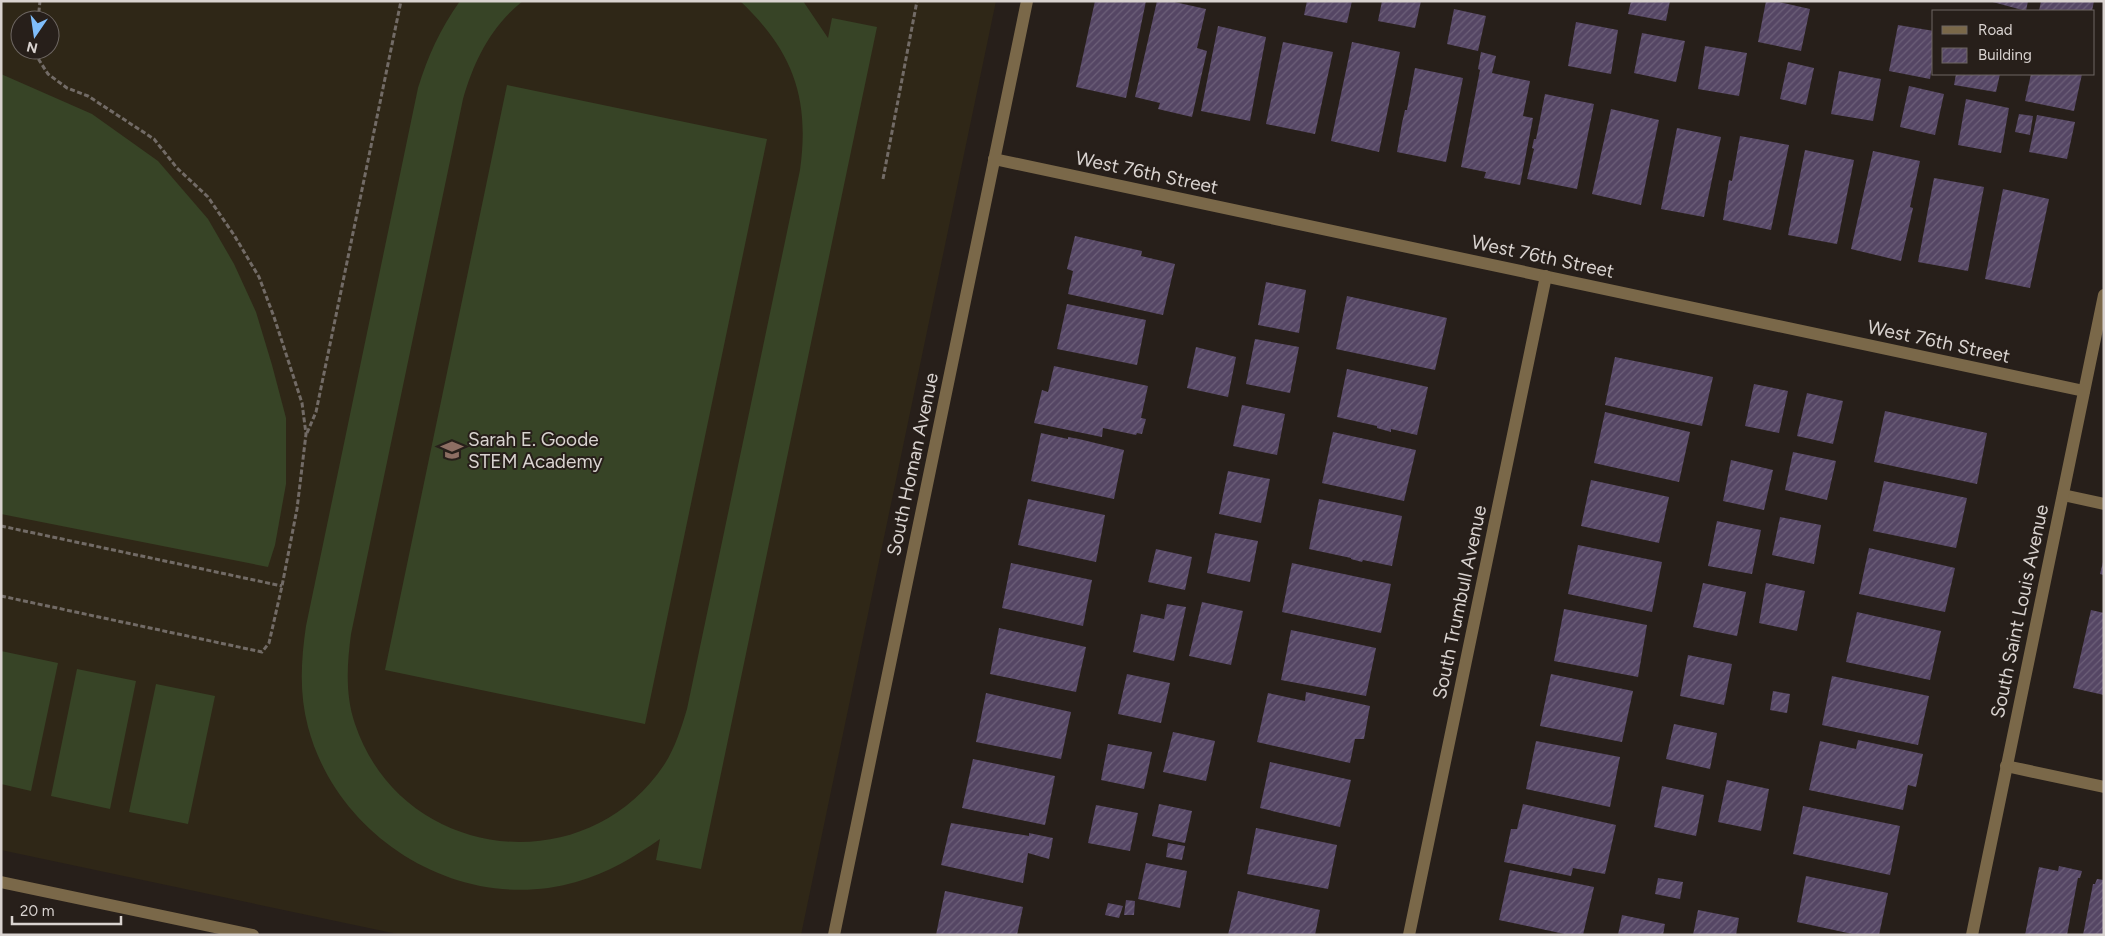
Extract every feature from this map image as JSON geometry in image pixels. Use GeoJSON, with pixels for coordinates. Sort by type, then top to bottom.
{"type":"FeatureCollection","features":[{"type":"Feature","properties":{"kind":"street","name":"South Homan Avenue"},"geometry":{"type":"LineString","coordinates":[[834,935],[1027,1]]}},
{"type":"Feature","properties":{"kind":"street","name":"West 76th Street"},"geometry":{"type":"LineString","coordinates":[[994,159],[2084,391]]}},
{"type":"Feature","properties":{"kind":"street","name":"South Trumbull Avenue"},"geometry":{"type":"LineString","coordinates":[[1409,935],[1546,276]]}},
{"type":"Feature","properties":{"kind":"street","name":"South Saint Louis Avenue"},"geometry":{"type":"LineString","coordinates":[[1972,935],[2104,295]]}},
{"type":"Feature","properties":{"kind":"street"},"geometry":{"type":"LineString","coordinates":[[2062,495],[2104,504]]}},
{"type":"Feature","properties":{"kind":"street"},"geometry":{"type":"LineString","coordinates":[[2006,766],[2104,787]]}},
{"type":"Feature","properties":{"kind":"street"},"geometry":{"type":"LineString","coordinates":[[1,882],[253,935]]}},
{"type":"Feature","properties":{"kind":"path"},"geometry":{"type":"LineString","coordinates":[[306,434],[316,412],[401,1]]}},
{"type":"Feature","properties":{"kind":"path"},"geometry":{"type":"LineString","coordinates":[[883,179],[917,1]]}},
{"type":"Feature","properties":{"kind":"path"},"geometry":{"type":"LineString","coordinates":[[1,596],[262,652],[269,643],[298,509],[306,434],[299,394],[259,277],[208,197],[177,168],[154,139],[88,96],[67,88],[48,74],[38,60]]}},
{"type":"Feature","properties":{"kind":"path"},"geometry":{"type":"LineString","coordinates":[[1,526],[282,586]]}},
{"type":"Feature","properties":{"kind":"shaded area","name":"Sarah E. Goode STEM Academy"},"geometry":{"type":"Polygon","coordinates":[[[1,1],[996,1],[801,935],[402,935],[1,850],[1,1]]]}},
{"type":"Feature","properties":{"kind":"green space"},"geometry":{"type":"Polygon","coordinates":[[[460,1],[523,1],[502,22],[485,45],[478,58],[463,99],[351,634],[348,691],[355,724],[378,770],[411,805],[452,829],[497,840],[543,840],[588,828],[630,803],[668,759],[675,745],[687,709],[800,170],[802,144],[802,120],[794,77],[785,57],[773,38],[740,1],[803,1],[828,38],[832,18],[877,27],[701,869],[656,860],[660,839],[620,864],[576,882],[533,889],[490,888],[449,877],[411,859],[376,834],[346,804],[323,767],[308,727],[303,702],[302,676],[306,626],[418,88],[435,43],[460,1]]]}},
{"type":"Feature","properties":{"kind":"green space"},"geometry":{"type":"Polygon","coordinates":[[[1,74],[92,114],[158,161],[208,219],[234,264],[256,312],[286,418],[286,484],[275,545],[268,567],[1,514],[1,74]]]}},
{"type":"Feature","properties":{"kind":"green space"},"geometry":{"type":"Polygon","coordinates":[[[507,85],[767,139],[645,724],[385,670],[507,85]]]}},
{"type":"Feature","properties":{"kind":"green space"},"geometry":{"type":"Polygon","coordinates":[[[1,651],[58,663],[31,791],[1,784],[1,651]]]}},
{"type":"Feature","properties":{"kind":"green space"},"geometry":{"type":"Polygon","coordinates":[[[77,669],[136,681],[110,809],[51,796],[77,669]]]}},
{"type":"Feature","properties":{"kind":"green space"},"geometry":{"type":"Polygon","coordinates":[[[156,684],[215,696],[188,824],[129,812],[156,684]]]}},
{"type":"Feature","properties":{"kind":"building"},"geometry":{"type":"Polygon","coordinates":[[[1095,1],[1146,1],[1126,98],[1076,87],[1095,1]]]}},
{"type":"Feature","properties":{"kind":"building"},"geometry":{"type":"Polygon","coordinates":[[[1157,1],[1170,1],[1206,9],[1197,48],[1207,51],[1192,117],[1158,109],[1160,103],[1135,97],[1157,1]]]}},
{"type":"Feature","properties":{"kind":"building"},"geometry":{"type":"Polygon","coordinates":[[[1307,1],[1352,1],[1347,23],[1304,15],[1307,1]]]}},
{"type":"Feature","properties":{"kind":"building"},"geometry":{"type":"Polygon","coordinates":[[[1382,1],[1421,1],[1415,28],[1378,21],[1382,1]]]}},
{"type":"Feature","properties":{"kind":"building"},"geometry":{"type":"Polygon","coordinates":[[[1631,1],[1670,1],[1666,21],[1628,14],[1631,1]]]}},
{"type":"Feature","properties":{"kind":"building"},"geometry":{"type":"Polygon","coordinates":[[[1766,1],[1775,1],[1810,9],[1801,51],[1758,42],[1766,1]]]}},
{"type":"Feature","properties":{"kind":"building"},"geometry":{"type":"Polygon","coordinates":[[[1989,1],[2028,1],[2026,10],[1989,1]]]}},
{"type":"Feature","properties":{"kind":"building"},"geometry":{"type":"Polygon","coordinates":[[[2041,1],[2094,1],[2092,10],[2039,10],[2041,1]]]}},
{"type":"Feature","properties":{"kind":"building"},"geometry":{"type":"Polygon","coordinates":[[[1454,9],[1486,16],[1478,51],[1447,44],[1454,9]]]}},
{"type":"Feature","properties":{"kind":"building"},"geometry":{"type":"Polygon","coordinates":[[[1576,22],[1618,30],[1611,74],[1568,66],[1576,22]]]}},
{"type":"Feature","properties":{"kind":"building"},"geometry":{"type":"Polygon","coordinates":[[[1898,25],[1932,31],[1932,68],[1930,79],[1889,71],[1898,25]]]}},
{"type":"Feature","properties":{"kind":"building"},"geometry":{"type":"Polygon","coordinates":[[[1218,26],[1266,37],[1250,121],[1201,111],[1218,26]]]}},
{"type":"Feature","properties":{"kind":"building"},"geometry":{"type":"Polygon","coordinates":[[[1642,33],[1685,41],[1676,82],[1634,73],[1642,33]]]}},
{"type":"Feature","properties":{"kind":"building"},"geometry":{"type":"Polygon","coordinates":[[[1283,42],[1333,52],[1315,134],[1266,124],[1283,42]]]}},
{"type":"Feature","properties":{"kind":"building"},"geometry":{"type":"Polygon","coordinates":[[[1352,42],[1400,52],[1379,152],[1331,141],[1352,42]]]}},
{"type":"Feature","properties":{"kind":"building"},"geometry":{"type":"Polygon","coordinates":[[[1705,46],[1747,53],[1739,96],[1698,89],[1705,46]]]}},
{"type":"Feature","properties":{"kind":"building"},"geometry":{"type":"Polygon","coordinates":[[[1481,52],[1496,56],[1492,73],[1530,81],[1523,116],[1533,118],[1520,185],[1484,178],[1486,172],[1461,167],[1480,70],[1478,69],[1481,52]]]}},
{"type":"Feature","properties":{"kind":"building"},"geometry":{"type":"Polygon","coordinates":[[[1788,62],[1814,68],[1806,105],[1780,99],[1788,62]]]}},
{"type":"Feature","properties":{"kind":"building"},"geometry":{"type":"Polygon","coordinates":[[[1415,68],[1463,78],[1446,162],[1397,152],[1415,68]]]}},
{"type":"Feature","properties":{"kind":"building"},"geometry":{"type":"Polygon","coordinates":[[[1839,71],[1881,79],[1873,121],[1831,114],[1839,71]]]}},
{"type":"Feature","properties":{"kind":"building"},"geometry":{"type":"Polygon","coordinates":[[[1956,75],[2000,75],[1996,92],[1954,85],[1956,75]]]}},
{"type":"Feature","properties":{"kind":"building"},"geometry":{"type":"Polygon","coordinates":[[[2031,75],[2082,75],[2074,111],[2025,101],[2031,75]]]}},
{"type":"Feature","properties":{"kind":"building"},"geometry":{"type":"Polygon","coordinates":[[[1909,86],[1944,94],[1935,135],[1900,127],[1909,86]]]}},
{"type":"Feature","properties":{"kind":"building"},"geometry":{"type":"Polygon","coordinates":[[[1545,94],[1594,104],[1577,189],[1527,179],[1534,149],[1532,148],[1534,139],[1536,139],[1545,94]]]}},
{"type":"Feature","properties":{"kind":"building"},"geometry":{"type":"Polygon","coordinates":[[[1966,99],[2009,108],[2001,153],[1958,145],[1966,99]]]}},
{"type":"Feature","properties":{"kind":"building"},"geometry":{"type":"Polygon","coordinates":[[[1611,109],[1659,120],[1641,205],[1592,194],[1611,109]]]}},
{"type":"Feature","properties":{"kind":"building"},"geometry":{"type":"Polygon","coordinates":[[[2019,114],[2033,116],[2030,135],[2015,132],[2019,114]]]}},
{"type":"Feature","properties":{"kind":"building"},"geometry":{"type":"Polygon","coordinates":[[[2037,115],[2075,122],[2067,159],[2029,152],[2037,115]]]}},
{"type":"Feature","properties":{"kind":"building"},"geometry":{"type":"Polygon","coordinates":[[[1677,128],[1721,137],[1704,217],[1661,209],[1677,128]]]}},
{"type":"Feature","properties":{"kind":"building"},"geometry":{"type":"Polygon","coordinates":[[[1740,136],[1789,145],[1771,230],[1723,220],[1729,180],[1732,181],[1740,136]]]}},
{"type":"Feature","properties":{"kind":"building"},"geometry":{"type":"Polygon","coordinates":[[[1805,150],[1854,160],[1837,244],[1788,235],[1805,150]]]}},
{"type":"Feature","properties":{"kind":"building"},"geometry":{"type":"Polygon","coordinates":[[[1873,151],[1920,161],[1910,207],[1913,208],[1901,261],[1851,249],[1873,151]]]}},
{"type":"Feature","properties":{"kind":"building"},"geometry":{"type":"Polygon","coordinates":[[[1934,178],[1984,187],[1968,271],[1918,262],[1934,178]]]}},
{"type":"Feature","properties":{"kind":"building"},"geometry":{"type":"Polygon","coordinates":[[[2003,189],[2049,199],[2030,288],[1985,279],[2003,189]]]}},
{"type":"Feature","properties":{"kind":"building"},"geometry":{"type":"Polygon","coordinates":[[[1075,236],[1142,251],[1141,256],[1175,264],[1163,315],[1068,294],[1073,271],[1067,269],[1075,236]]]}},
{"type":"Feature","properties":{"kind":"building"},"geometry":{"type":"Polygon","coordinates":[[[1266,282],[1306,290],[1299,333],[1258,325],[1266,282]]]}},
{"type":"Feature","properties":{"kind":"building"},"geometry":{"type":"Polygon","coordinates":[[[1347,296],[1447,318],[1435,370],[1336,349],[1347,296]]]}},
{"type":"Feature","properties":{"kind":"building"},"geometry":{"type":"Polygon","coordinates":[[[1067,304],[1146,320],[1137,365],[1057,349],[1067,304]]]}},
{"type":"Feature","properties":{"kind":"building"},"geometry":{"type":"Polygon","coordinates":[[[1255,339],[1299,347],[1290,393],[1246,384],[1255,339]]]}},
{"type":"Feature","properties":{"kind":"building"},"geometry":{"type":"Polygon","coordinates":[[[1196,347],[1236,357],[1228,397],[1187,388],[1196,347]]]}},
{"type":"Feature","properties":{"kind":"building"},"geometry":{"type":"Polygon","coordinates":[[[1615,357],[1713,377],[1702,426],[1605,405],[1615,357]]]}},
{"type":"Feature","properties":{"kind":"building"},"geometry":{"type":"Polygon","coordinates":[[[1054,366],[1148,386],[1141,418],[1146,419],[1142,434],[1137,433],[1136,435],[1103,428],[1102,437],[1034,423],[1042,390],[1048,392],[1054,366]]]}},
{"type":"Feature","properties":{"kind":"building"},"geometry":{"type":"Polygon","coordinates":[[[1347,369],[1428,387],[1417,435],[1391,429],[1391,432],[1377,428],[1377,426],[1337,417],[1347,369]]]}},
{"type":"Feature","properties":{"kind":"building"},"geometry":{"type":"Polygon","coordinates":[[[1754,384],[1788,391],[1779,433],[1745,426],[1754,384]]]}},
{"type":"Feature","properties":{"kind":"building"},"geometry":{"type":"Polygon","coordinates":[[[1807,393],[1843,401],[1833,444],[1797,436],[1807,393]]]}},
{"type":"Feature","properties":{"kind":"building"},"geometry":{"type":"Polygon","coordinates":[[[1242,405],[1285,414],[1277,455],[1233,446],[1242,405]]]}},
{"type":"Feature","properties":{"kind":"building"},"geometry":{"type":"Polygon","coordinates":[[[1885,411],[1987,433],[1977,484],[1874,462],[1885,411]]]}},
{"type":"Feature","properties":{"kind":"building"},"geometry":{"type":"Polygon","coordinates":[[[1605,412],[1690,432],[1679,482],[1594,463],[1605,412]]]}},
{"type":"Feature","properties":{"kind":"building"},"geometry":{"type":"Polygon","coordinates":[[[1333,432],[1416,450],[1404,501],[1322,483],[1333,432]]]}},
{"type":"Feature","properties":{"kind":"building"},"geometry":{"type":"Polygon","coordinates":[[[1041,433],[1068,439],[1068,437],[1079,439],[1124,450],[1114,499],[1031,481],[1041,433]]]}},
{"type":"Feature","properties":{"kind":"building"},"geometry":{"type":"Polygon","coordinates":[[[1793,452],[1836,461],[1827,500],[1785,490],[1793,452]]]}},
{"type":"Feature","properties":{"kind":"building"},"geometry":{"type":"Polygon","coordinates":[[[1731,460],[1773,470],[1764,510],[1723,501],[1731,460]]]}},
{"type":"Feature","properties":{"kind":"building"},"geometry":{"type":"Polygon","coordinates":[[[1228,471],[1270,479],[1261,523],[1219,514],[1228,471]]]}},
{"type":"Feature","properties":{"kind":"building"},"geometry":{"type":"Polygon","coordinates":[[[1591,480],[1669,497],[1659,543],[1581,526],[1591,480]]]}},
{"type":"Feature","properties":{"kind":"building"},"geometry":{"type":"Polygon","coordinates":[[[1884,481],[1967,498],[1956,548],[1873,531],[1884,481]]]}},
{"type":"Feature","properties":{"kind":"building"},"geometry":{"type":"Polygon","coordinates":[[[1028,499],[1105,515],[1096,562],[1018,545],[1028,499]]]}},
{"type":"Feature","properties":{"kind":"building"},"geometry":{"type":"Polygon","coordinates":[[[1319,499],[1402,516],[1392,566],[1363,560],[1362,562],[1309,549],[1319,499]]]}},
{"type":"Feature","properties":{"kind":"building"},"geometry":{"type":"Polygon","coordinates":[[[1780,517],[1821,525],[1814,564],[1772,555],[1780,517]]]}},
{"type":"Feature","properties":{"kind":"building"},"geometry":{"type":"Polygon","coordinates":[[[1717,521],[1761,530],[1752,574],[1708,566],[1717,521]]]}},
{"type":"Feature","properties":{"kind":"building"},"geometry":{"type":"Polygon","coordinates":[[[1215,533],[1258,541],[1250,582],[1207,573],[1215,533]]]}},
{"type":"Feature","properties":{"kind":"building"},"geometry":{"type":"Polygon","coordinates":[[[1578,545],[1662,562],[1652,612],[1568,594],[1578,545]]]}},
{"type":"Feature","properties":{"kind":"building"},"geometry":{"type":"Polygon","coordinates":[[[1869,548],[1955,568],[1945,612],[1859,594],[1869,548]]]}},
{"type":"Feature","properties":{"kind":"building"},"geometry":{"type":"Polygon","coordinates":[[[1156,549],[1192,557],[1185,590],[1148,582],[1156,549]]]}},
{"type":"Feature","properties":{"kind":"building"},"geometry":{"type":"Polygon","coordinates":[[[2104,562],[2104,575],[2100,574],[2104,562]]]}},
{"type":"Feature","properties":{"kind":"building"},"geometry":{"type":"Polygon","coordinates":[[[1011,563],[1092,580],[1083,626],[1002,608],[1011,563]]]}},
{"type":"Feature","properties":{"kind":"building"},"geometry":{"type":"Polygon","coordinates":[[[1292,563],[1391,584],[1381,633],[1282,612],[1292,563]]]}},
{"type":"Feature","properties":{"kind":"building"},"geometry":{"type":"Polygon","coordinates":[[[1703,583],[1746,592],[1737,636],[1693,627],[1703,583]]]}},
{"type":"Feature","properties":{"kind":"building"},"geometry":{"type":"Polygon","coordinates":[[[1766,583],[1805,591],[1797,631],[1759,623],[1766,583]]]}},
{"type":"Feature","properties":{"kind":"building"},"geometry":{"type":"Polygon","coordinates":[[[1202,602],[1243,611],[1231,665],[1189,656],[1202,602]]]}},
{"type":"Feature","properties":{"kind":"building"},"geometry":{"type":"Polygon","coordinates":[[[1167,604],[1186,607],[1174,661],[1133,652],[1141,614],[1164,619],[1167,604]]]}},
{"type":"Feature","properties":{"kind":"building"},"geometry":{"type":"Polygon","coordinates":[[[1564,609],[1647,625],[1638,677],[1554,661],[1564,609]]]}},
{"type":"Feature","properties":{"kind":"building"},"geometry":{"type":"Polygon","coordinates":[[[2091,610],[2104,613],[2104,695],[2073,688],[2091,610]]]}},
{"type":"Feature","properties":{"kind":"building"},"geometry":{"type":"Polygon","coordinates":[[[1857,612],[1941,631],[1930,680],[1846,662],[1857,612]]]}},
{"type":"Feature","properties":{"kind":"building"},"geometry":{"type":"Polygon","coordinates":[[[999,628],[1086,647],[1076,692],[990,674],[999,628]]]}},
{"type":"Feature","properties":{"kind":"building"},"geometry":{"type":"Polygon","coordinates":[[[1291,630],[1376,648],[1366,696],[1281,680],[1291,630]]]}},
{"type":"Feature","properties":{"kind":"building"},"geometry":{"type":"Polygon","coordinates":[[[1688,655],[1732,664],[1724,705],[1680,696],[1688,655]]]}},
{"type":"Feature","properties":{"kind":"building"},"geometry":{"type":"Polygon","coordinates":[[[1127,674],[1170,683],[1161,723],[1118,714],[1127,674]]]}},
{"type":"Feature","properties":{"kind":"building"},"geometry":{"type":"Polygon","coordinates":[[[1551,674],[1633,691],[1622,742],[1540,726],[1551,674]]]}},
{"type":"Feature","properties":{"kind":"building"},"geometry":{"type":"Polygon","coordinates":[[[1832,676],[1929,696],[1918,745],[1822,725],[1832,676]]]}},
{"type":"Feature","properties":{"kind":"building"},"geometry":{"type":"Polygon","coordinates":[[[1773,691],[1790,694],[1787,713],[1770,710],[1773,691]]]}},
{"type":"Feature","properties":{"kind":"building"},"geometry":{"type":"Polygon","coordinates":[[[1306,692],[1370,706],[1364,739],[1355,739],[1350,763],[1257,742],[1268,693],[1305,701],[1306,692]]]}},
{"type":"Feature","properties":{"kind":"building"},"geometry":{"type":"Polygon","coordinates":[[[986,693],[1071,712],[1061,759],[976,742],[986,693]]]}},
{"type":"Feature","properties":{"kind":"building"},"geometry":{"type":"Polygon","coordinates":[[[1674,724],[1717,733],[1710,769],[1666,759],[1674,724]]]}},
{"type":"Feature","properties":{"kind":"building"},"geometry":{"type":"Polygon","coordinates":[[[1173,732],[1215,741],[1206,781],[1163,772],[1173,732]]]}},
{"type":"Feature","properties":{"kind":"building"},"geometry":{"type":"Polygon","coordinates":[[[1858,740],[1923,754],[1916,787],[1908,785],[1903,810],[1809,790],[1820,741],[1856,749],[1858,740]]]}},
{"type":"Feature","properties":{"kind":"building"},"geometry":{"type":"Polygon","coordinates":[[[1536,741],[1620,757],[1610,807],[1526,789],[1536,741]]]}},
{"type":"Feature","properties":{"kind":"building"},"geometry":{"type":"Polygon","coordinates":[[[1108,744],[1152,752],[1144,789],[1101,780],[1108,744]]]}},
{"type":"Feature","properties":{"kind":"building"},"geometry":{"type":"Polygon","coordinates":[[[973,759],[1055,776],[1045,825],[962,808],[973,759]]]}},
{"type":"Feature","properties":{"kind":"building"},"geometry":{"type":"Polygon","coordinates":[[[1270,762],[1351,780],[1340,827],[1260,808],[1270,762]]]}},
{"type":"Feature","properties":{"kind":"building"},"geometry":{"type":"Polygon","coordinates":[[[1727,780],[1769,789],[1761,831],[1718,822],[1727,780]]]}},
{"type":"Feature","properties":{"kind":"building"},"geometry":{"type":"Polygon","coordinates":[[[1662,786],[1704,795],[1696,836],[1654,827],[1662,786]]]}},
{"type":"Feature","properties":{"kind":"building"},"geometry":{"type":"Polygon","coordinates":[[[1159,804],[1192,811],[1185,843],[1152,836],[1159,804]]]}},
{"type":"Feature","properties":{"kind":"building"},"geometry":{"type":"Polygon","coordinates":[[[1523,804],[1616,825],[1605,874],[1573,868],[1571,876],[1504,862],[1511,829],[1517,829],[1523,804]]]}},
{"type":"Feature","properties":{"kind":"building"},"geometry":{"type":"Polygon","coordinates":[[[1096,805],[1138,813],[1130,851],[1088,843],[1096,805]]]}},
{"type":"Feature","properties":{"kind":"building"},"geometry":{"type":"Polygon","coordinates":[[[1803,806],[1900,826],[1890,875],[1793,854],[1803,806]]]}},
{"type":"Feature","properties":{"kind":"building"},"geometry":{"type":"Polygon","coordinates":[[[951,823],[1029,836],[1029,833],[1053,838],[1049,859],[1028,853],[1023,883],[941,865],[951,823]]]}},
{"type":"Feature","properties":{"kind":"building"},"geometry":{"type":"Polygon","coordinates":[[[1256,828],[1337,845],[1328,889],[1247,874],[1256,828]]]}},
{"type":"Feature","properties":{"kind":"building"},"geometry":{"type":"Polygon","coordinates":[[[1168,843],[1185,846],[1182,860],[1166,857],[1168,843]]]}},
{"type":"Feature","properties":{"kind":"building"},"geometry":{"type":"Polygon","coordinates":[[[1146,863],[1187,871],[1180,908],[1138,899],[1146,863]]]}},
{"type":"Feature","properties":{"kind":"building"},"geometry":{"type":"Polygon","coordinates":[[[2059,866],[2082,871],[2080,878],[2078,878],[2067,935],[2025,935],[2039,867],[2058,871],[2059,866]]]}},
{"type":"Feature","properties":{"kind":"building"},"geometry":{"type":"Polygon","coordinates":[[[1510,870],[1594,887],[1583,935],[1569,935],[1499,920],[1510,870]]]}},
{"type":"Feature","properties":{"kind":"building"},"geometry":{"type":"Polygon","coordinates":[[[1806,876],[1888,893],[1879,935],[1857,935],[1797,922],[1806,876]]]}},
{"type":"Feature","properties":{"kind":"building"},"geometry":{"type":"Polygon","coordinates":[[[1658,878],[1683,882],[1680,899],[1655,894],[1658,878]]]}},
{"type":"Feature","properties":{"kind":"building"},"geometry":{"type":"Polygon","coordinates":[[[2097,879],[2104,880],[2104,935],[2083,935],[2093,884],[2095,884],[2097,879]]]}},
{"type":"Feature","properties":{"kind":"building"},"geometry":{"type":"Polygon","coordinates":[[[945,891],[1023,907],[1017,935],[936,935],[945,891]]]}},
{"type":"Feature","properties":{"kind":"building"},"geometry":{"type":"Polygon","coordinates":[[[1238,891],[1320,910],[1315,935],[1228,935],[1238,891]]]}},
{"type":"Feature","properties":{"kind":"building"},"geometry":{"type":"Polygon","coordinates":[[[1126,900],[1135,901],[1134,915],[1124,915],[1126,900]]]}},
{"type":"Feature","properties":{"kind":"building"},"geometry":{"type":"Polygon","coordinates":[[[1108,903],[1123,906],[1119,918],[1105,915],[1108,903]]]}},
{"type":"Feature","properties":{"kind":"building"},"geometry":{"type":"Polygon","coordinates":[[[1698,910],[1739,918],[1736,935],[1693,935],[1698,910]]]}},
{"type":"Feature","properties":{"kind":"building"},"geometry":{"type":"Polygon","coordinates":[[[1622,915],[1665,924],[1663,935],[1618,935],[1622,915]]]}},
{"type":"Feature","properties":{"kind":"place","name":"Sarah E. Goode STEM Academy"},"geometry":{"type":"Point","coordinates":[452,450]}}]}
